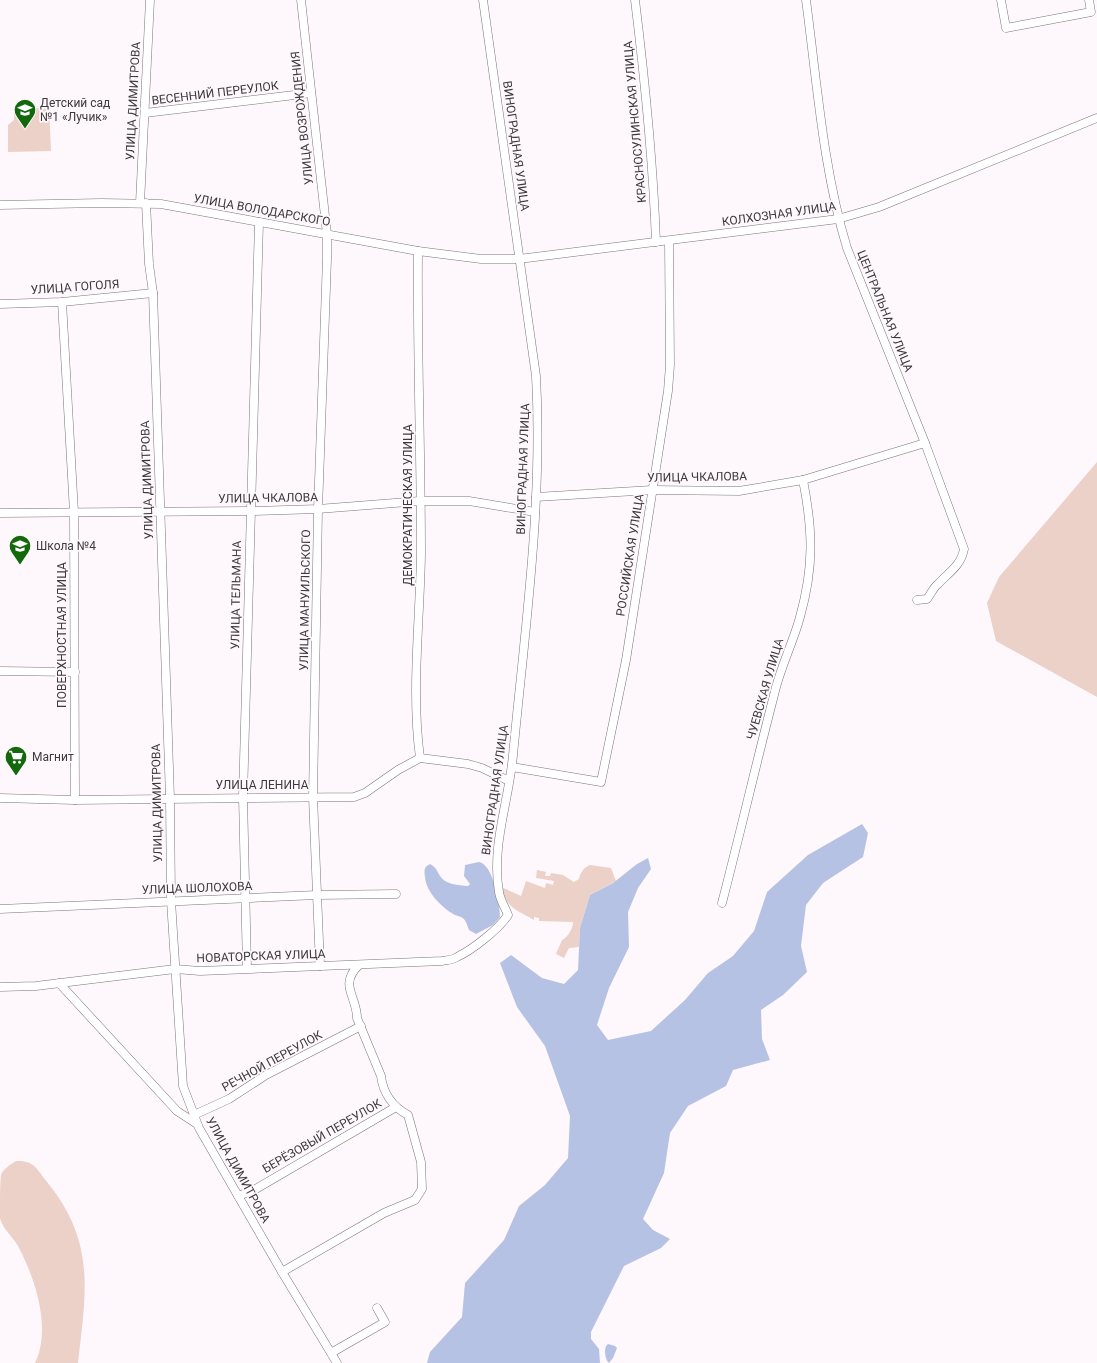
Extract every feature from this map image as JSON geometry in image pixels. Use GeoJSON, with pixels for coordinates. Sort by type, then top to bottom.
{"type":"FeatureCollection","features":[{"type":"Feature","properties":{"kind":"street","name":"УЛИЦА ДИМИТРОВА"},"geometry":{"type":"LineString","coordinates":[[150,0],[143,203],[152,293],[170,798],[171,901],[182,1086],[197,1124],[282,1272],[337,1363]]}},
{"type":"Feature","properties":{"kind":"street","name":"УЛИЦА ВОЗРОЖДЕНИЯ"},"geometry":{"type":"LineString","coordinates":[[301,0],[327,234]]}},
{"type":"Feature","properties":{"kind":"street","name":"ВИНОГРАДНАЯ УЛИЦА"},"geometry":{"type":"LineString","coordinates":[[483,0],[536,376],[539,427],[535,512],[512,767],[497,846],[499,894],[508,915]]}},
{"type":"Feature","properties":{"kind":"street","name":"КРАСНОСУЛИНСКАЯ УЛИЦА"},"geometry":{"type":"LineString","coordinates":[[635,0],[646,81],[653,172],[656,242]]}},
{"type":"Feature","properties":{"kind":"street","name":"ЦЕНТРАЛЬНАЯ УЛИЦА"},"geometry":{"type":"LineString","coordinates":[[806,0],[826,148],[838,219],[847,248],[925,443],[964,549],[962,556],[952,572],[936,585],[927,599],[916,600]]}},
{"type":"Feature","properties":{"kind":"street"},"geometry":{"type":"LineString","coordinates":[[1001,0],[1006,28],[1091,12],[1089,0]]}},
{"type":"Feature","properties":{"kind":"street","name":"ВЕСЕННИЙ ПЕРЕУЛОК"},"geometry":{"type":"LineString","coordinates":[[145,113],[311,94]]}},
{"type":"Feature","properties":{"kind":"street","name":"КОЛХОЗНАЯ УЛИЦА"},"geometry":{"type":"LineString","coordinates":[[519,259],[838,219],[879,207],[1097,118]]}},
{"type":"Feature","properties":{"kind":"street","name":"УЛИЦА ВОЛОДАРСКОГО"},"geometry":{"type":"LineString","coordinates":[[0,206],[143,203],[260,222],[418,251],[481,259],[519,259]]}},
{"type":"Feature","properties":{"kind":"street","name":"УЛИЦА ТЕЛЬМАНА"},"geometry":{"type":"LineString","coordinates":[[247,968],[243,797],[250,511],[260,222]]}},
{"type":"Feature","properties":{"kind":"street","name":"УЛИЦА МАНУИЛЬСКОГО"},"geometry":{"type":"LineString","coordinates":[[320,966],[313,797],[318,509],[328,259],[327,234]]}},
{"type":"Feature","properties":{"kind":"street","name":"РОССИЙСКАЯ УЛИЦА"},"geometry":{"type":"LineString","coordinates":[[512,767],[601,782],[626,660],[668,391],[670,365],[669,241]]}},
{"type":"Feature","properties":{"kind":"street","name":"ДЕМОКРАТИЧЕСКАЯ УЛИЦА"},"geometry":{"type":"LineString","coordinates":[[418,251],[420,501],[419,610],[415,683],[416,730],[420,758]]}},
{"type":"Feature","properties":{"kind":"street","name":"УЛИЦА ГОГОЛЯ"},"geometry":{"type":"LineString","coordinates":[[0,304],[62,302],[152,293]]}},
{"type":"Feature","properties":{"kind":"street","name":"ПОВЕРХНОСТНАЯ УЛИЦА"},"geometry":{"type":"LineString","coordinates":[[62,302],[74,512],[75,800]]}},
{"type":"Feature","properties":{"kind":"street","name":"УЛИЦА ЧКАЛОВА"},"geometry":{"type":"LineString","coordinates":[[536,497],[652,490],[739,491],[803,480],[925,443]]}},
{"type":"Feature","properties":{"kind":"street","name":"ЧУЕВСКАЯ УЛИЦА"},"geometry":{"type":"LineString","coordinates":[[722,903],[774,692],[800,618],[807,587],[811,558],[810,517],[803,480]]}},
{"type":"Feature","properties":{"kind":"street","name":"УЛИЦА ЧКАЛОВА"},"geometry":{"type":"LineString","coordinates":[[0,513],[250,511],[318,509],[420,501],[469,501],[535,512]]}},
{"type":"Feature","properties":{"kind":"street"},"geometry":{"type":"LineString","coordinates":[[0,671],[75,672]]}},
{"type":"Feature","properties":{"kind":"street"},"geometry":{"type":"LineString","coordinates":[[420,758],[468,764],[482,768],[509,781]]}},
{"type":"Feature","properties":{"kind":"street","name":"УЛИЦА ЛЕНИНА"},"geometry":{"type":"LineString","coordinates":[[0,798],[75,800],[354,796],[365,793],[398,770],[420,758]]}},
{"type":"Feature","properties":{"kind":"street","name":"УЛИЦА ШОЛОХОВА"},"geometry":{"type":"LineString","coordinates":[[0,909],[317,895],[396,894]]}},
{"type":"Feature","properties":{"kind":"street","name":"НОВАТОРСКАЯ УЛИЦА"},"geometry":{"type":"LineString","coordinates":[[0,987],[59,984],[175,969],[200,971],[247,968],[358,966],[442,962],[456,958],[504,921],[508,915]]}},
{"type":"Feature","properties":{"kind":"street"},"geometry":{"type":"LineString","coordinates":[[282,1272],[384,1212],[415,1200],[422,1190],[421,1162],[408,1115],[396,1107],[382,1087],[381,1076],[361,1026],[349,990],[350,974],[358,966]]}},
{"type":"Feature","properties":{"kind":"street"},"geometry":{"type":"LineString","coordinates":[[59,984],[177,1111],[197,1124]]}},
{"type":"Feature","properties":{"kind":"street","name":"РЕЧНОЙ ПЕРЕУЛОК"},"geometry":{"type":"LineString","coordinates":[[194,1115],[229,1100],[266,1076],[361,1026]]}},
{"type":"Feature","properties":{"kind":"street","name":"БЕРЁЗОВЫЙ ПЕРЕУЛОК"},"geometry":{"type":"LineString","coordinates":[[238,1196],[254,1190],[396,1107]]}},
{"type":"Feature","properties":{"kind":"street"},"geometry":{"type":"LineString","coordinates":[[331,1353],[385,1322],[377,1308]]}},
{"type":"Feature","properties":{"kind":"shaded area","name":"Детский сад №1 «Лучик»"},"geometry":{"type":"Polygon","coordinates":[[[49,108],[51,151],[8,152],[8,125],[14,120],[14,109],[49,108]]]}},
{"type":"Feature","properties":{"kind":"shaded area"},"geometry":{"type":"Polygon","coordinates":[[[1097,462],[1097,697],[996,641],[987,603],[999,577],[1097,462]]]}},
{"type":"Feature","properties":{"kind":"shaded area"},"geometry":{"type":"Polygon","coordinates":[[[590,865],[611,868],[616,881],[590,895],[580,928],[579,947],[569,948],[564,958],[556,954],[562,940],[571,930],[573,922],[539,921],[539,918],[534,917],[534,920],[513,908],[506,900],[501,887],[521,896],[526,881],[545,888],[546,883],[553,885],[554,881],[536,878],[537,870],[546,872],[545,876],[550,876],[551,873],[563,875],[574,882],[579,879],[581,872],[590,865]]]}},
{"type":"Feature","properties":{"kind":"shaded area"},"geometry":{"type":"Polygon","coordinates":[[[16,1161],[27,1162],[34,1166],[63,1204],[74,1226],[84,1268],[85,1290],[78,1363],[35,1363],[40,1349],[42,1334],[42,1319],[39,1303],[24,1259],[18,1246],[1,1222],[0,1218],[1,1175],[9,1165],[16,1161]]]}},
{"type":"Feature","properties":{"kind":"water"},"geometry":{"type":"Polygon","coordinates":[[[862,824],[868,833],[863,857],[823,883],[806,905],[801,946],[807,972],[783,995],[761,1010],[762,1039],[770,1060],[733,1070],[726,1086],[688,1106],[670,1133],[664,1173],[643,1219],[653,1230],[670,1239],[661,1248],[624,1266],[591,1332],[591,1339],[599,1349],[600,1363],[427,1363],[430,1352],[462,1317],[465,1283],[504,1240],[519,1206],[545,1185],[568,1158],[570,1116],[545,1046],[517,1007],[500,963],[511,955],[542,978],[564,984],[578,970],[580,928],[590,895],[613,883],[637,864],[648,858],[651,869],[638,888],[628,912],[629,947],[609,988],[597,1025],[608,1040],[651,1031],[685,1000],[708,973],[733,956],[754,931],[767,892],[808,855],[862,824]]]}},
{"type":"Feature","properties":{"kind":"water"},"geometry":{"type":"Polygon","coordinates":[[[479,862],[484,864],[492,877],[499,903],[500,917],[493,925],[476,934],[469,930],[463,918],[450,912],[440,904],[428,888],[425,871],[427,866],[430,864],[446,881],[452,884],[468,886],[470,884],[464,876],[465,865],[479,862]]]}},
{"type":"Feature","properties":{"kind":"water"},"geometry":{"type":"Polygon","coordinates":[[[608,1344],[617,1348],[609,1363],[605,1354],[605,1348],[608,1344]]]}},
{"type":"Feature","properties":{"kind":"place","name":"Детский сад №1 «Лучик»"},"geometry":{"type":"Point","coordinates":[25,130]}},
{"type":"Feature","properties":{"kind":"place","name":"Школа №4"},"geometry":{"type":"Point","coordinates":[20,566]}},
{"type":"Feature","properties":{"kind":"place","name":"Магнит"},"geometry":{"type":"Point","coordinates":[16,776]}}]}
